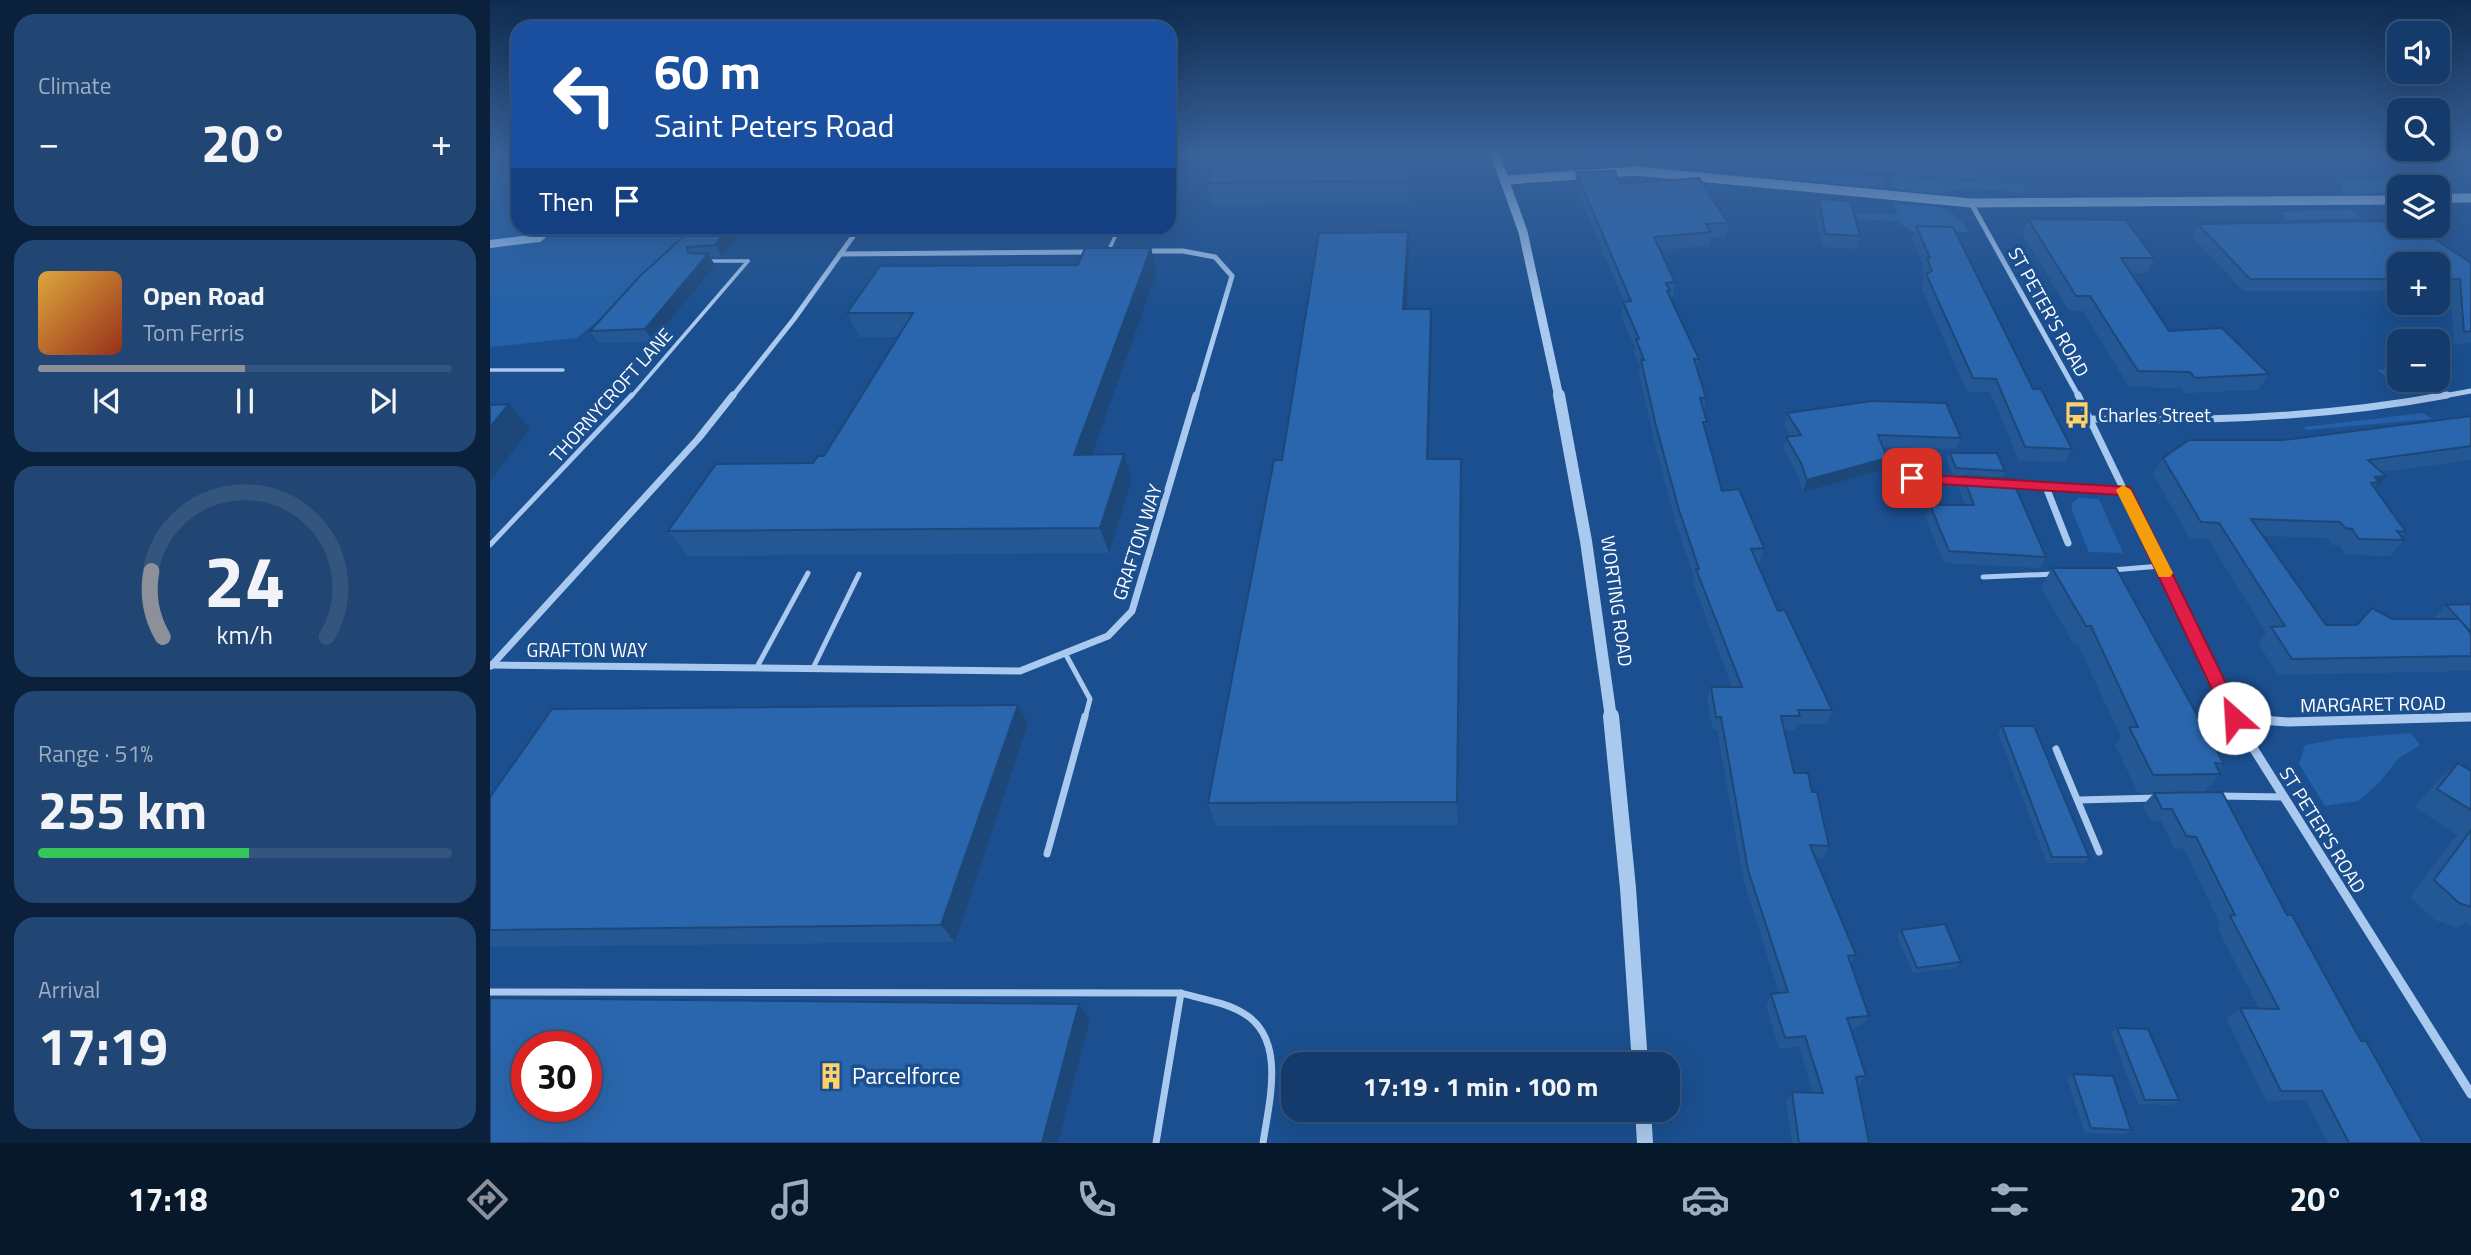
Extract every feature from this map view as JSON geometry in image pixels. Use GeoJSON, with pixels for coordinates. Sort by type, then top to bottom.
{"type":"FeatureCollection","features":[{"type":"Feature","properties":{"kind":"street","name":"WORTING ROAD"},"geometry":{"type":"LineString","coordinates":[[1514,207],[1540,308],[1591,559],[1624,822],[1639,1052]]}},
{"type":"Feature","properties":{"kind":"street","name":"ST PETER'S ROAD"},"geometry":{"type":"LineString","coordinates":[[1973,207],[2091,419],[2234,718],[2471,1094]]}},
{"type":"Feature","properties":{"kind":"street","name":"GRAFTON WAY"},"geometry":{"type":"LineString","coordinates":[[491,666],[698,439],[794,319],[854,235]]}},
{"type":"Feature","properties":{"kind":"street","name":"GRAFTON WAY"},"geometry":{"type":"LineString","coordinates":[[491,666],[1020,671],[1108,636],[1132,611],[1233,276],[1215,257],[1183,251],[1133,252]]}},
{"type":"Feature","properties":{"kind":"street"},"geometry":{"type":"LineString","coordinates":[[840,254],[1121,252]]}},
{"type":"Feature","properties":{"kind":"street"},"geometry":{"type":"LineString","coordinates":[[2091,419],[2260,420],[2410,403],[2471,391]]}},
{"type":"Feature","properties":{"kind":"street"},"geometry":{"type":"LineString","coordinates":[[1912,478],[1979,483]]}},
{"type":"Feature","properties":{"kind":"street"},"geometry":{"type":"LineString","coordinates":[[1993,484],[2125,490]]}},
{"type":"Feature","properties":{"kind":"street"},"geometry":{"type":"LineString","coordinates":[[2046,487],[2068,543]]}},
{"type":"Feature","properties":{"kind":"street","name":"MARGARET ROAD"},"geometry":{"type":"LineString","coordinates":[[2234,718],[2288,722],[2471,717]]}},
{"type":"Feature","properties":{"kind":"street"},"geometry":{"type":"LineString","coordinates":[[1643,1122],[1644,1142]]}},
{"type":"Feature","properties":{"kind":"lane"},"geometry":{"type":"LineString","coordinates":[[1108,252],[1116,235]]}},
{"type":"Feature","properties":{"kind":"lane","name":"THORNYCROFT LANE"},"geometry":{"type":"LineString","coordinates":[[490,545],[618,412],[748,261],[697,261]]}},
{"type":"Feature","properties":{"kind":"lane"},"geometry":{"type":"LineString","coordinates":[[490,370],[563,370]]}},
{"type":"Feature","properties":{"kind":"lane"},"geometry":{"type":"LineString","coordinates":[[2097,571],[2161,566]]}},
{"type":"Feature","properties":{"kind":"lane"},"geometry":{"type":"LineString","coordinates":[[757,667],[807,573]]}},
{"type":"Feature","properties":{"kind":"lane"},"geometry":{"type":"LineString","coordinates":[[814,668],[859,574]]}},
{"type":"Feature","properties":{"kind":"lane"},"geometry":{"type":"LineString","coordinates":[[1983,577],[2059,574]]}},
{"type":"Feature","properties":{"kind":"lane"},"geometry":{"type":"LineString","coordinates":[[1047,854],[1090,699],[1065,653]]}},
{"type":"Feature","properties":{"kind":"lane"},"geometry":{"type":"LineString","coordinates":[[2056,748],[2099,852]]}},
{"type":"Feature","properties":{"kind":"lane"},"geometry":{"type":"LineString","coordinates":[[2212,796],[2283,797]]}},
{"type":"Feature","properties":{"kind":"lane"},"geometry":{"type":"LineString","coordinates":[[2079,800],[2159,798]]}},
{"type":"Feature","properties":{"kind":"lane"},"geometry":{"type":"LineString","coordinates":[[490,992],[1181,993],[1244,1013],[1264,1029],[1272,1061],[1263,1143]]}},
{"type":"Feature","properties":{"kind":"lane"},"geometry":{"type":"LineString","coordinates":[[1156,1143],[1181,993]]}},
{"type":"Feature","properties":{"kind":"shaded area"},"geometry":{"type":"Polygon","coordinates":[[[490,207],[511,207],[511,235],[701,235],[577,338],[490,347],[490,207]]]}},
{"type":"Feature","properties":{"kind":"shaded area"},"geometry":{"type":"Polygon","coordinates":[[[1895,207],[1938,207],[1954,215],[1968,232],[1910,231],[1897,221],[1858,219],[1855,213],[1898,215],[1895,207]]]}},
{"type":"Feature","properties":{"kind":"shaded area"},"geometry":{"type":"Polygon","coordinates":[[[2351,209],[2361,218],[2288,220],[2280,212],[2351,209]]]}},
{"type":"Feature","properties":{"kind":"shaded area"},"geometry":{"type":"Polygon","coordinates":[[[2387,369],[2387,377],[2377,370],[2387,369]]]}},
{"type":"Feature","properties":{"kind":"shaded area"},"geometry":{"type":"Polygon","coordinates":[[[2423,413],[2432,419],[2306,430],[2304,427],[2423,413]]]}},
{"type":"Feature","properties":{"kind":"shaded area"},"geometry":{"type":"Polygon","coordinates":[[[2078,498],[2099,499],[2123,553],[2089,552],[2072,511],[2072,503],[2078,498]]]}},
{"type":"Feature","properties":{"kind":"shaded area"},"geometry":{"type":"Polygon","coordinates":[[[2411,733],[2420,745],[2398,759],[2379,783],[2358,801],[2325,806],[2299,764],[2305,745],[2337,739],[2411,733]]]}},
{"type":"Feature","properties":{"kind":"building"},"geometry":{"type":"Polygon","coordinates":[[[1591,207],[1718,207],[1728,223],[1706,224],[1711,232],[1654,237],[1675,282],[1666,283],[1670,291],[1667,291],[1699,359],[1694,359],[1706,398],[1700,398],[1707,422],[1703,422],[1722,491],[1739,489],[1764,548],[1751,549],[1778,611],[1785,610],[1832,710],[1798,710],[1800,716],[1781,716],[1794,773],[1808,773],[1812,792],[1817,792],[1829,846],[1810,845],[1856,955],[1848,956],[1869,1016],[1847,1018],[1866,1076],[1856,1077],[1869,1143],[1799,1143],[1792,1092],[1823,1093],[1805,1036],[1785,1038],[1771,994],[1788,992],[1748,870],[1721,717],[1716,717],[1711,687],[1742,687],[1696,569],[1699,569],[1679,510],[1656,426],[1641,360],[1644,360],[1636,339],[1639,339],[1623,302],[1631,301],[1591,207]]]}},
{"type":"Feature","properties":{"kind":"building"},"geometry":{"type":"Polygon","coordinates":[[[1820,207],[1852,207],[1860,236],[1825,234],[1820,207]]]}},
{"type":"Feature","properties":{"kind":"building"},"geometry":{"type":"Polygon","coordinates":[[[2028,219],[2126,220],[2154,258],[2121,258],[2169,331],[2222,328],[2269,374],[2195,378],[2190,372],[2138,371],[2090,296],[2076,296],[2028,219]]]}},
{"type":"Feature","properties":{"kind":"building"},"geometry":{"type":"Polygon","coordinates":[[[2387,221],[2387,238],[2433,238],[2471,263],[2471,331],[2464,332],[2460,279],[2450,279],[2450,252],[2387,252],[2387,279],[2250,279],[2198,224],[2387,221]]]}},
{"type":"Feature","properties":{"kind":"building"},"geometry":{"type":"Polygon","coordinates":[[[1916,226],[1953,227],[2033,389],[2041,389],[2072,449],[2025,447],[1996,379],[1973,378],[1926,274],[1932,271],[1927,258],[1930,258],[1916,226]]]}},
{"type":"Feature","properties":{"kind":"building"},"geometry":{"type":"Polygon","coordinates":[[[1408,232],[1403,309],[1431,309],[1427,459],[1461,459],[1457,802],[1208,803],[1274,460],[1282,460],[1319,233],[1408,232]]]}},
{"type":"Feature","properties":{"kind":"building"},"geometry":{"type":"Polygon","coordinates":[[[685,235],[723,235],[715,245],[687,247],[688,253],[708,254],[645,329],[590,331],[640,276],[685,235]]]}},
{"type":"Feature","properties":{"kind":"building"},"geometry":{"type":"Polygon","coordinates":[[[1085,248],[1151,248],[1074,455],[1124,454],[1100,528],[668,531],[716,464],[813,463],[818,456],[824,456],[913,313],[847,313],[880,266],[1078,265],[1085,248]]]}},
{"type":"Feature","properties":{"kind":"building"},"geometry":{"type":"Polygon","coordinates":[[[1872,401],[1946,403],[1961,438],[1878,435],[1887,458],[1807,480],[1786,437],[1801,435],[1787,413],[1872,401]]]}},
{"type":"Feature","properties":{"kind":"building"},"geometry":{"type":"Polygon","coordinates":[[[509,404],[490,427],[490,405],[509,404]]]}},
{"type":"Feature","properties":{"kind":"building"},"geometry":{"type":"Polygon","coordinates":[[[2471,416],[2471,446],[2368,460],[2386,476],[2375,477],[2379,482],[2371,483],[2406,532],[2397,531],[2404,540],[2359,539],[2352,529],[2345,528],[2340,522],[2251,519],[2326,625],[2357,625],[2372,608],[2392,619],[2460,619],[2471,634],[2471,656],[2292,659],[2271,627],[2285,626],[2219,523],[2201,522],[2163,458],[2189,440],[2283,440],[2471,416]]]}},
{"type":"Feature","properties":{"kind":"building"},"geometry":{"type":"Polygon","coordinates":[[[1950,453],[1997,453],[2005,471],[1956,468],[1950,453]]]}},
{"type":"Feature","properties":{"kind":"building"},"geometry":{"type":"Polygon","coordinates":[[[1963,476],[2012,479],[2046,557],[1949,551],[1930,505],[1974,505],[1963,476]]]}},
{"type":"Feature","properties":{"kind":"building"},"geometry":{"type":"Polygon","coordinates":[[[2052,568],[2116,568],[2224,764],[2215,763],[2220,774],[2153,775],[2129,727],[2138,727],[2091,626],[2086,626],[2052,568]]]}},
{"type":"Feature","properties":{"kind":"building"},"geometry":{"type":"Polygon","coordinates":[[[2471,604],[2471,632],[2446,605],[2471,604]]]}},
{"type":"Feature","properties":{"kind":"building"},"geometry":{"type":"Polygon","coordinates":[[[1018,705],[941,925],[490,930],[490,797],[552,709],[1018,705]]]}},
{"type":"Feature","properties":{"kind":"building"},"geometry":{"type":"Polygon","coordinates":[[[2002,726],[2034,726],[2089,857],[2052,857],[2002,726]]]}},
{"type":"Feature","properties":{"kind":"building"},"geometry":{"type":"Polygon","coordinates":[[[2458,763],[2471,771],[2471,810],[2437,789],[2458,763]]]}},
{"type":"Feature","properties":{"kind":"building"},"geometry":{"type":"Polygon","coordinates":[[[2222,792],[2287,915],[2292,915],[2361,1041],[2366,1041],[2423,1143],[2349,1143],[2322,1091],[2281,1091],[2240,1008],[2279,1009],[2230,916],[2235,915],[2196,837],[2186,836],[2172,809],[2162,809],[2154,793],[2222,792]]]}},
{"type":"Feature","properties":{"kind":"building"},"geometry":{"type":"Polygon","coordinates":[[[2471,830],[2471,907],[2459,903],[2434,880],[2471,830]]]}},
{"type":"Feature","properties":{"kind":"building"},"geometry":{"type":"Polygon","coordinates":[[[1945,924],[1961,962],[1917,968],[1901,930],[1945,924]]]}},
{"type":"Feature","properties":{"kind":"building","name":"Parcelforce"},"geometry":{"type":"Polygon","coordinates":[[[490,998],[1079,1004],[1042,1143],[490,1143],[490,998]]]}},
{"type":"Feature","properties":{"kind":"building"},"geometry":{"type":"Polygon","coordinates":[[[2117,1028],[2148,1029],[2179,1100],[2145,1100],[2117,1028]]]}},
{"type":"Feature","properties":{"kind":"building"},"geometry":{"type":"Polygon","coordinates":[[[2073,1074],[2113,1076],[2131,1130],[2091,1128],[2073,1074]]]}},
{"type":"Feature","properties":{"kind":"waterway"},"geometry":{"type":"LineString","coordinates":[[490,244],[539,238],[542,235]]}},
{"type":"Feature","properties":{"kind":"slow traffic"},"geometry":{"type":"LineString","coordinates":[[2123,490],[2165,573]]}},
{"type":"Feature","properties":{"kind":"place","name":"Charles Street"},"geometry":{"type":"Point","coordinates":[2077,415]}},
{"type":"Feature","properties":{"kind":"place","name":"Parcelforce"},"geometry":{"type":"Point","coordinates":[831,1076]}},
{"type":"Feature","properties":{"kind":"route"},"geometry":{"type":"LineString","coordinates":[[1912,478],[2125,490],[2234,718]]}}]}
